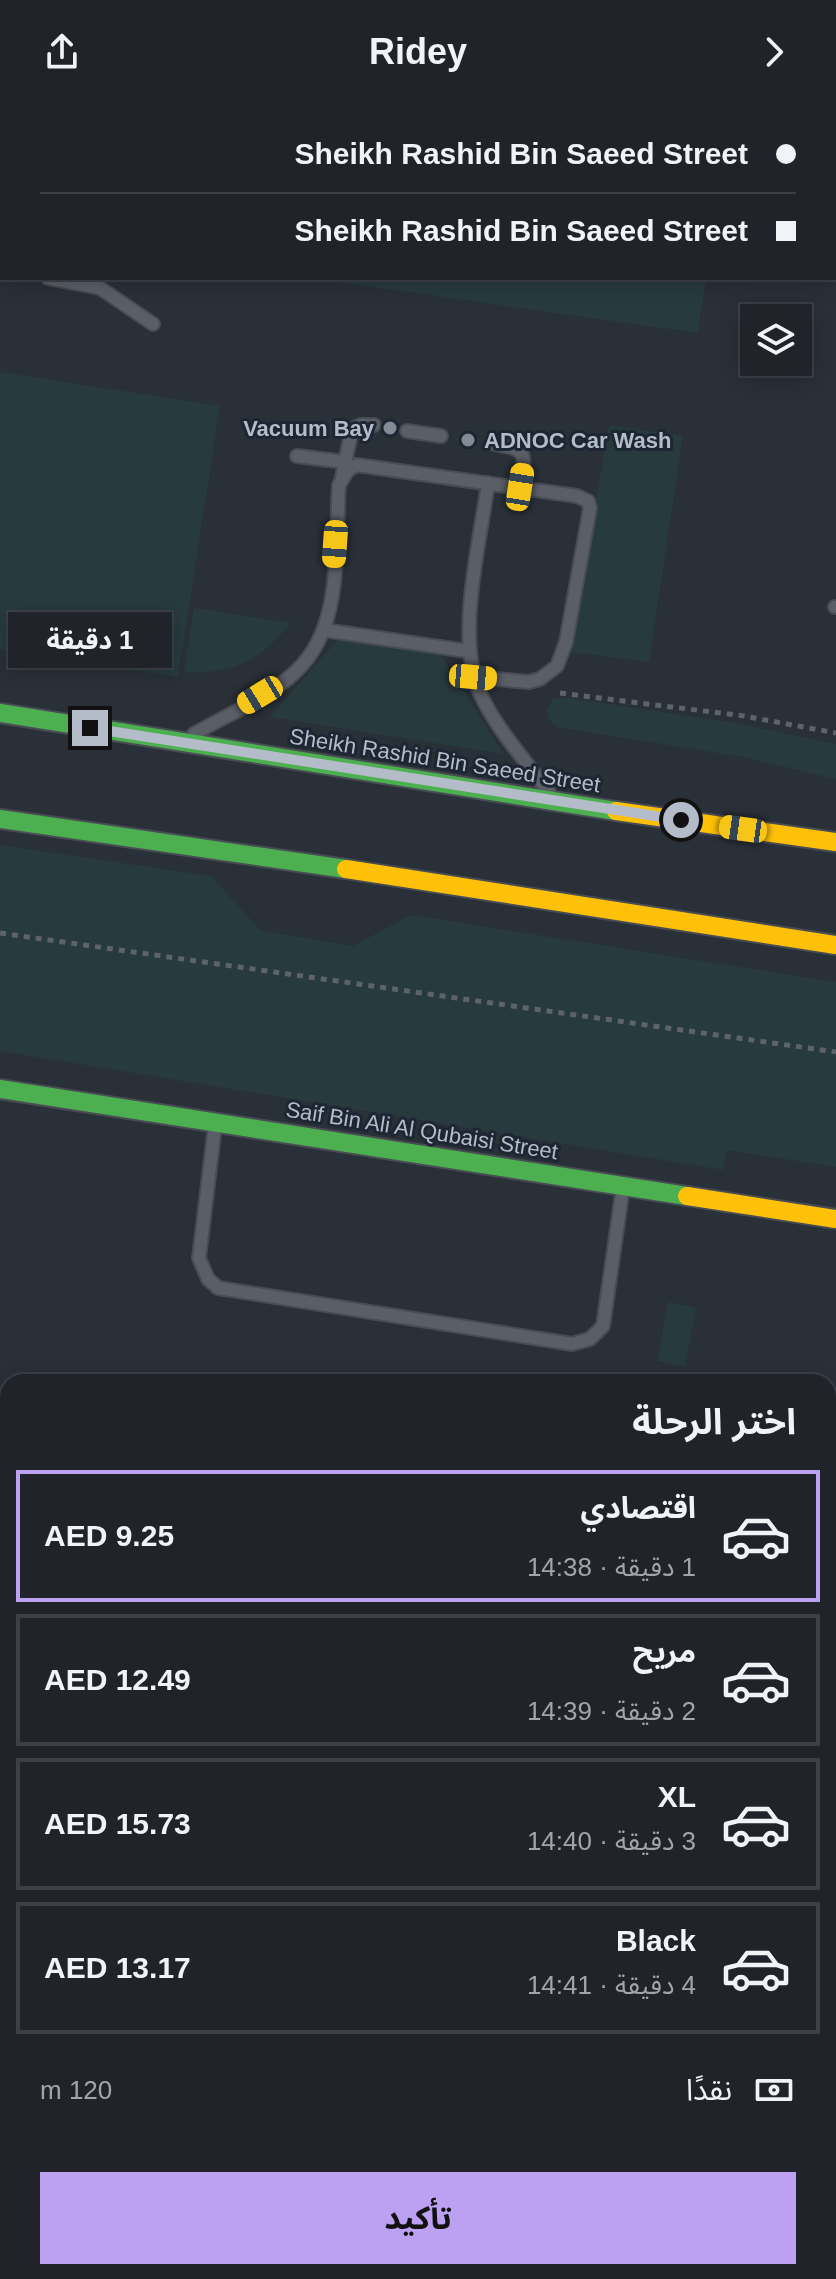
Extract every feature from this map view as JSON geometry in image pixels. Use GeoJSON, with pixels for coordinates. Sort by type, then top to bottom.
{"type":"FeatureCollection","features":[{"type":"Feature","properties":{"kind":"main road","name":"Sheikh Rashid Bin Saeed Street"},"geometry":{"type":"LineString","coordinates":[[0,713],[556,803],[836,842]]}},
{"type":"Feature","properties":{"kind":"main road"},"geometry":{"type":"LineString","coordinates":[[0,819],[211,848],[836,945]]}},
{"type":"Feature","properties":{"kind":"main road","name":"Saif Bin Ali Al Qubaisi Street"},"geometry":{"type":"LineString","coordinates":[[0,1089],[836,1219]]}},
{"type":"Feature","properties":{"kind":"lane"},"geometry":{"type":"LineString","coordinates":[[58,280],[100,288],[153,324]]}},
{"type":"Feature","properties":{"kind":"lane"},"geometry":{"type":"LineString","coordinates":[[179,743],[287,679],[302,666],[324,630],[330,603],[342,477],[352,429],[374,425]]}},
{"type":"Feature","properties":{"kind":"lane"},"geometry":{"type":"LineString","coordinates":[[407,431],[441,436]]}},
{"type":"Feature","properties":{"kind":"lane"},"geometry":{"type":"LineString","coordinates":[[495,444],[514,447],[522,452],[524,461],[520,487]]}},
{"type":"Feature","properties":{"kind":"lane"},"geometry":{"type":"LineString","coordinates":[[297,456],[345,462]]}},
{"type":"Feature","properties":{"kind":"lane"},"geometry":{"type":"LineString","coordinates":[[342,477],[357,465],[368,465],[583,497],[590,508],[563,655],[549,674],[529,682],[473,677]]}},
{"type":"Feature","properties":{"kind":"lane"},"geometry":{"type":"LineString","coordinates":[[488,483],[467,651],[473,677],[489,710],[556,803]]}},
{"type":"Feature","properties":{"kind":"lane"},"geometry":{"type":"LineString","coordinates":[[324,630],[467,651]]}},
{"type":"Feature","properties":{"kind":"lane"},"geometry":{"type":"LineString","coordinates":[[216,1123],[199,1258],[208,1279],[230,1292],[582,1343],[597,1334],[606,1316],[623,1185]]}},
{"type":"Feature","properties":{"kind":"path"},"geometry":{"type":"LineString","coordinates":[[550,694],[584,694],[836,733]]}},
{"type":"Feature","properties":{"kind":"path"},"geometry":{"type":"LineString","coordinates":[[0,933],[836,1052]]}},
{"type":"Feature","properties":{"kind":"green space"},"geometry":{"type":"Polygon","coordinates":[[[337,280],[706,280],[698,333],[337,280]]]}},
{"type":"Feature","properties":{"kind":"green space"},"geometry":{"type":"Polygon","coordinates":[[[0,372],[220,406],[178,677],[0,649],[0,372]]]}},
{"type":"Feature","properties":{"kind":"green space"},"geometry":{"type":"Polygon","coordinates":[[[609,425],[683,436],[649,662],[570,652],[609,425]]]}},
{"type":"Feature","properties":{"kind":"green space"},"geometry":{"type":"Polygon","coordinates":[[[194,608],[291,623],[245,663],[218,671],[184,672],[194,608]]]}},
{"type":"Feature","properties":{"kind":"green space"},"geometry":{"type":"Polygon","coordinates":[[[339,638],[440,653],[503,754],[270,717],[339,638]]]}},
{"type":"Feature","properties":{"kind":"green space"},"geometry":{"type":"Polygon","coordinates":[[[563,697],[729,722],[836,744],[836,779],[743,757],[557,727],[549,720],[547,710],[552,700],[563,697]]]}},
{"type":"Feature","properties":{"kind":"green space"},"geometry":{"type":"Polygon","coordinates":[[[0,845],[211,876],[260,930],[353,946],[411,915],[836,982],[836,1167],[727,1150],[723,1170],[0,1051],[0,845]]]}},
{"type":"Feature","properties":{"kind":"green space"},"geometry":{"type":"Polygon","coordinates":[[[668,1302],[696,1308],[685,1367],[657,1361],[668,1302]]]}},
{"type":"Feature","properties":{"kind":"traffic: fast"},"geometry":{"type":"LineString","coordinates":[[0,713],[616,811]]}},
{"type":"Feature","properties":{"kind":"traffic: fast"},"geometry":{"type":"LineString","coordinates":[[0,819],[346,869]]}},
{"type":"Feature","properties":{"kind":"traffic: fast"},"geometry":{"type":"LineString","coordinates":[[0,1089],[687,1196]]}},
{"type":"Feature","properties":{"kind":"traffic: slow"},"geometry":{"type":"LineString","coordinates":[[616,811],[836,842]]}},
{"type":"Feature","properties":{"kind":"traffic: slow"},"geometry":{"type":"LineString","coordinates":[[346,869],[836,945]]}},
{"type":"Feature","properties":{"kind":"traffic: slow"},"geometry":{"type":"LineString","coordinates":[[687,1196],[836,1219]]}},
{"type":"Feature","properties":{"kind":"place","name":"Vacuum Bay"},"geometry":{"type":"Point","coordinates":[390,428]}},
{"type":"Feature","properties":{"kind":"place","name":"ADNOC Car Wash"},"geometry":{"type":"Point","coordinates":[468,440]}},
{"type":"Feature","properties":{"kind":"route"},"geometry":{"type":"LineString","coordinates":[[90,728],[556,803],[681,820]]}}]}
